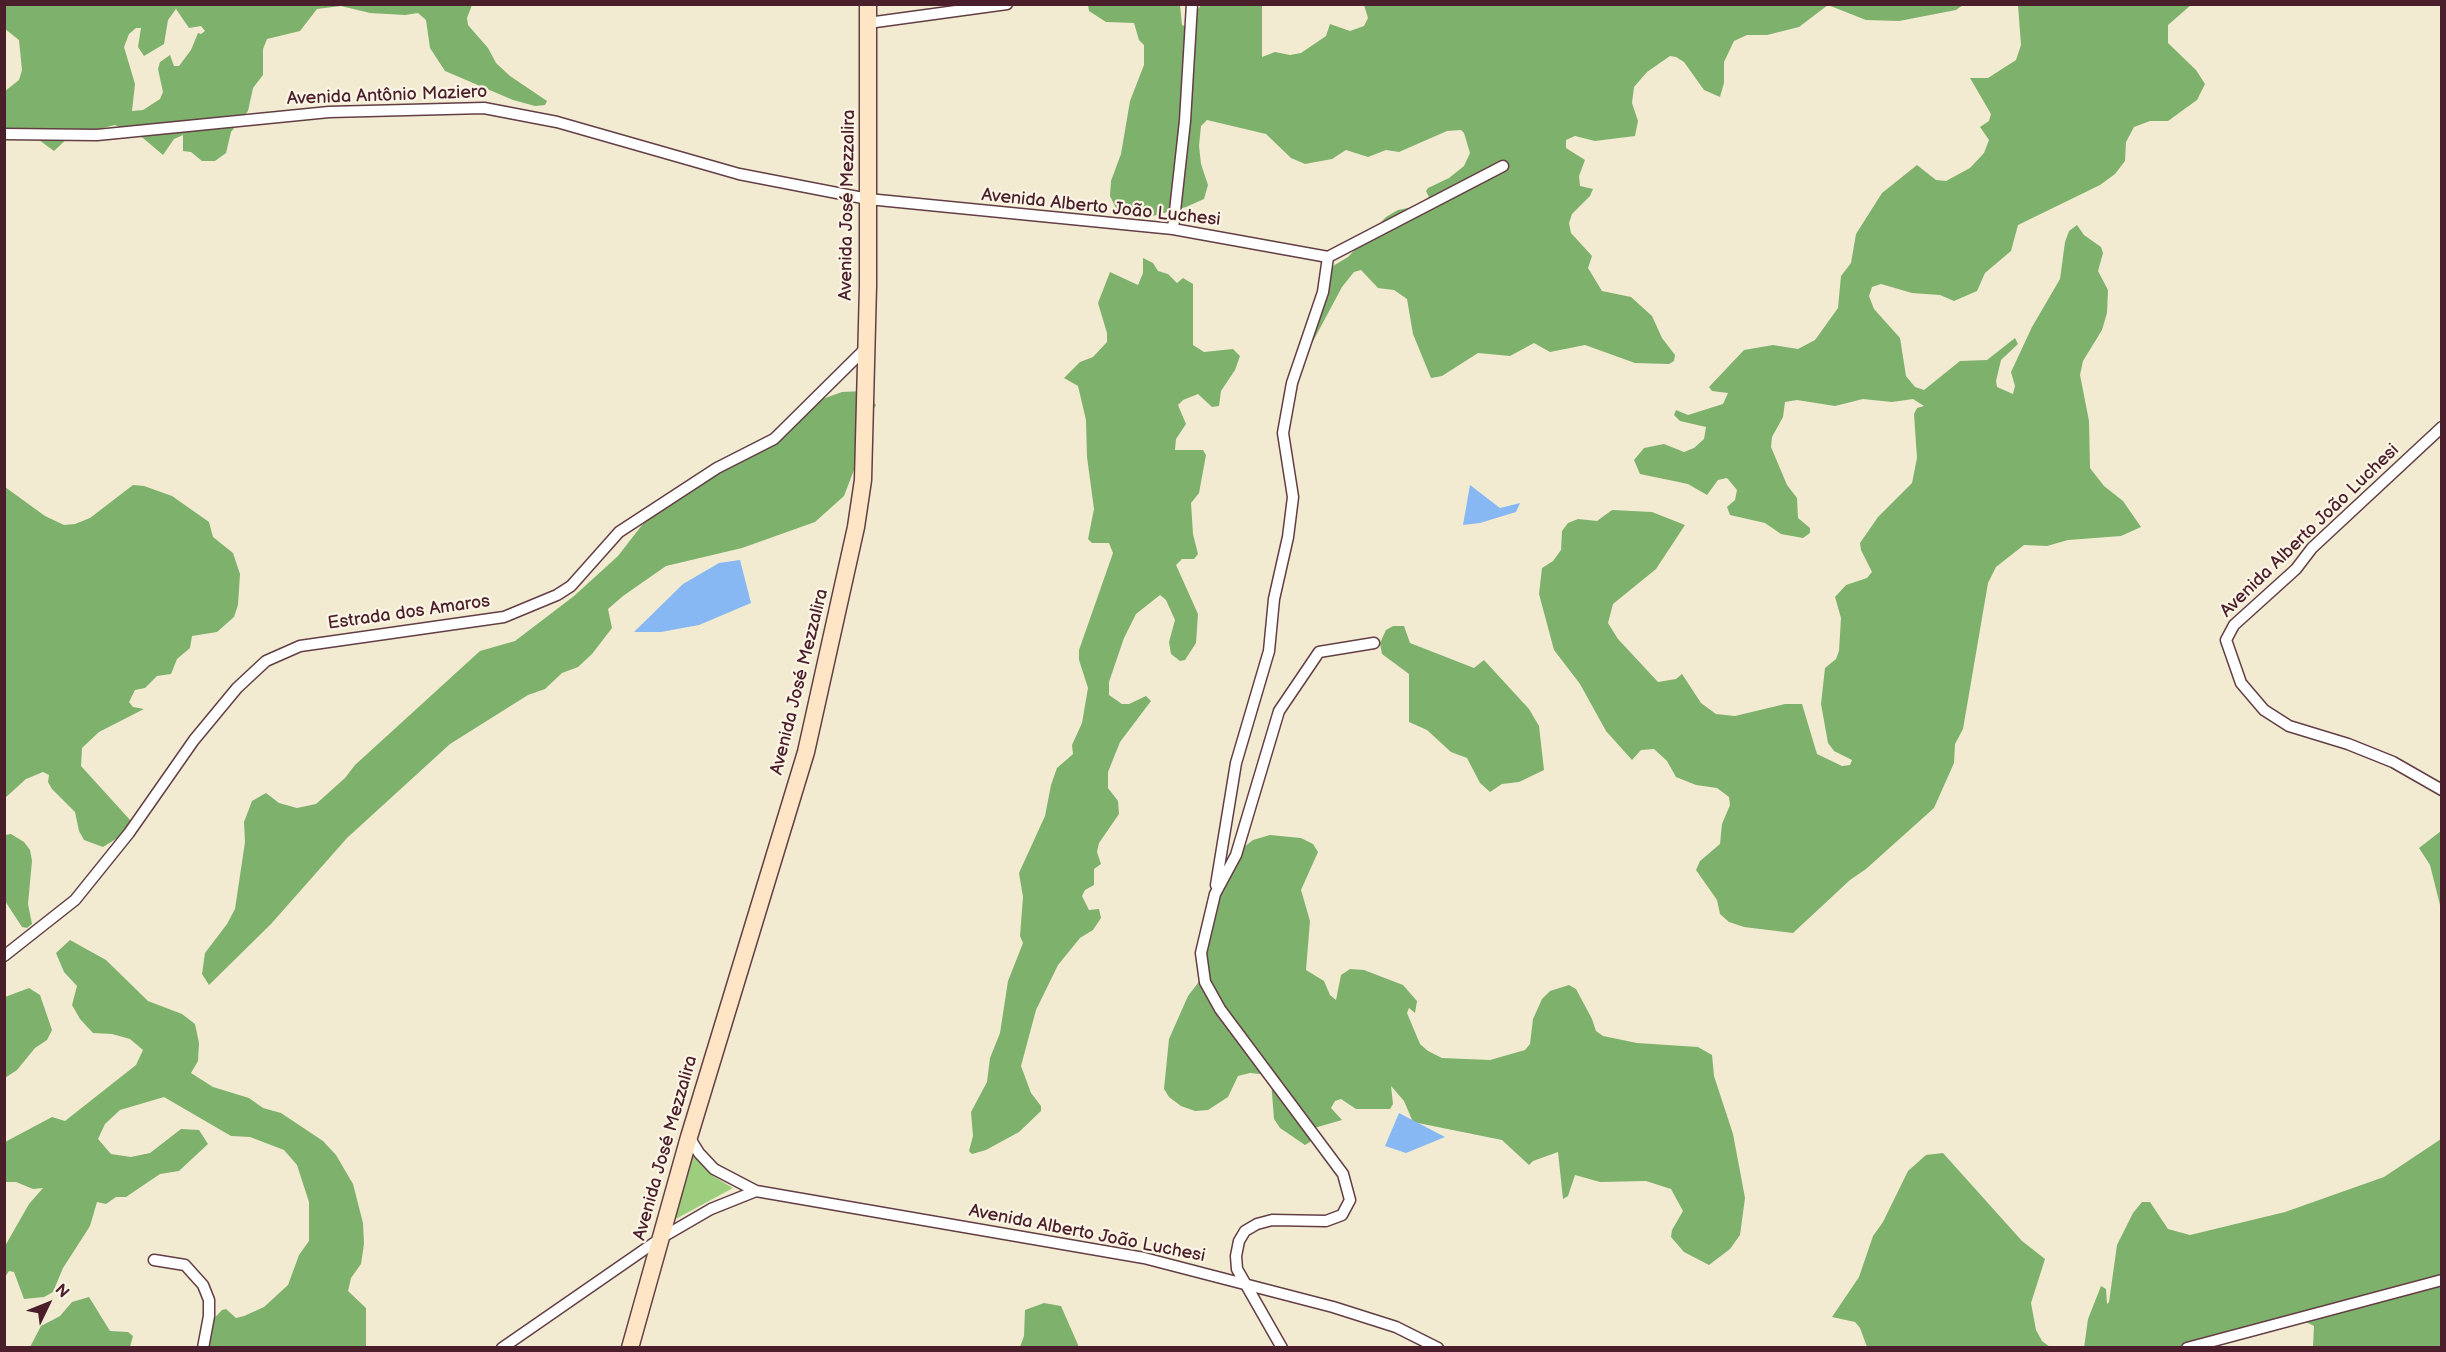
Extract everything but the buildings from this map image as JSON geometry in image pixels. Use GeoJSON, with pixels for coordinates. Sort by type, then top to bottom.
{"type":"FeatureCollection","features":[{"type":"Feature","properties":{"kind":"main road","name":"Avenida José Mezzalira"},"geometry":{"type":"LineString","coordinates":[[630,1347],[690,1137],[806,752],[856,527],[862,480],[868,200],[868,4]]}},
{"type":"Feature","properties":{"kind":"street"},"geometry":{"type":"LineString","coordinates":[[868,23],[1007,4]]}},
{"type":"Feature","properties":{"kind":"street"},"geometry":{"type":"LineString","coordinates":[[1173,229],[1185,122],[1192,4]]}},
{"type":"Feature","properties":{"kind":"street","name":"Avenida Antônio Maziero"},"geometry":{"type":"LineString","coordinates":[[4,134],[97,135],[329,112],[484,108],[557,122],[739,174],[868,200]]}},
{"type":"Feature","properties":{"kind":"street"},"geometry":{"type":"LineString","coordinates":[[1282,1347],[1237,1269],[1236,1256],[1245,1231],[1257,1224],[1272,1220],[1326,1221],[1342,1215],[1350,1200],[1343,1174],[1220,1009],[1205,982],[1201,953],[1215,894],[1236,763],[1265,666],[1274,599],[1288,537],[1293,497],[1283,433],[1292,383],[1323,292],[1328,257],[1503,166]]}},
{"type":"Feature","properties":{"kind":"street","name":"Avenida Alberto João Luchesi"},"geometry":{"type":"LineString","coordinates":[[868,200],[1173,229],[1328,257]]}},
{"type":"Feature","properties":{"kind":"street","name":"Estrada dos Amaros"},"geometry":{"type":"LineString","coordinates":[[4,956],[75,900],[129,832],[194,740],[237,688],[266,661],[300,646],[504,616],[557,595],[571,586],[619,532],[717,468],[774,439],[864,350]]}},
{"type":"Feature","properties":{"kind":"street","name":"Avenida Alberto João Luchesi"},"geometry":{"type":"LineString","coordinates":[[2442,427],[2312,548],[2296,569],[2234,625],[2226,640],[2241,683],[2264,710],[2289,726],[2348,744],[2393,762],[2442,790]]}},
{"type":"Feature","properties":{"kind":"street"},"geometry":{"type":"LineString","coordinates":[[1215,894],[1236,855],[1279,711],[1319,652],[1374,643]]}},
{"type":"Feature","properties":{"kind":"street"},"geometry":{"type":"LineString","coordinates":[[690,1137],[699,1153],[714,1169],[756,1191]]}},
{"type":"Feature","properties":{"kind":"street"},"geometry":{"type":"LineString","coordinates":[[502,1347],[661,1238],[711,1209],[756,1191]]}},
{"type":"Feature","properties":{"kind":"street","name":"Avenida Alberto João Luchesi"},"geometry":{"type":"LineString","coordinates":[[756,1191],[1144,1258],[1246,1283],[1396,1327],[1438,1347]]}},
{"type":"Feature","properties":{"kind":"street"},"geometry":{"type":"LineString","coordinates":[[153,1260],[185,1265],[203,1285],[209,1300],[209,1316],[203,1347]]}},
{"type":"Feature","properties":{"kind":"street"},"geometry":{"type":"LineString","coordinates":[[2187,1347],[2442,1280]]}},
{"type":"Feature","properties":{"kind":"green space"},"geometry":{"type":"Polygon","coordinates":[[[5,5],[472,5],[467,18],[468,25],[488,48],[496,63],[510,76],[547,101],[545,105],[535,106],[513,100],[445,71],[430,48],[426,20],[418,13],[405,15],[370,13],[341,6],[317,9],[300,31],[267,39],[263,49],[263,75],[253,88],[248,111],[231,132],[226,153],[215,161],[202,161],[191,152],[183,151],[183,135],[174,139],[163,155],[143,138],[115,125],[70,136],[54,151],[39,140],[22,140],[5,134],[5,91],[19,80],[22,70],[19,40],[5,29],[5,5]],[[176,9],[168,20],[164,44],[144,56],[138,47],[141,28],[136,28],[129,34],[124,47],[135,84],[132,111],[143,110],[160,99],[163,92],[158,69],[160,62],[170,55],[174,66],[179,66],[191,50],[198,33],[205,31],[201,26],[189,28],[176,9]]]}},
{"type":"Feature","properties":{"kind":"green space"},"geometry":{"type":"Polygon","coordinates":[[[1088,5],[1180,5],[1182,25],[1189,28],[1197,25],[1190,20],[1201,5],[1262,5],[1262,57],[1275,52],[1290,55],[1301,53],[1326,36],[1330,24],[1350,31],[1364,26],[1368,18],[1364,5],[1828,5],[1799,27],[1767,35],[1747,35],[1734,41],[1724,62],[1724,83],[1720,97],[1704,90],[1684,62],[1670,56],[1647,72],[1634,87],[1632,103],[1638,121],[1635,136],[1595,141],[1575,136],[1566,140],[1566,148],[1585,160],[1579,176],[1580,186],[1593,189],[1590,196],[1572,214],[1569,223],[1571,233],[1592,256],[1588,268],[1602,291],[1631,297],[1652,316],[1662,338],[1675,355],[1674,361],[1669,364],[1635,363],[1585,345],[1550,352],[1534,343],[1510,356],[1478,353],[1442,376],[1431,378],[1413,334],[1407,299],[1394,290],[1378,288],[1361,270],[1354,272],[1342,287],[1304,358],[1333,266],[1348,257],[1386,217],[1398,210],[1418,206],[1429,197],[1426,191],[1428,188],[1449,178],[1464,166],[1470,153],[1464,133],[1461,130],[1447,131],[1399,152],[1386,150],[1368,157],[1346,150],[1332,159],[1305,164],[1291,158],[1266,134],[1207,120],[1201,126],[1199,146],[1201,164],[1208,185],[1204,199],[1186,207],[1149,217],[1129,215],[1116,208],[1110,196],[1111,181],[1121,154],[1130,101],[1144,65],[1144,45],[1139,40],[1134,23],[1106,22],[1089,11],[1088,5]]]}},
{"type":"Feature","properties":{"kind":"green space"},"geometry":{"type":"Polygon","coordinates":[[[1828,5],[1963,5],[1956,10],[1899,21],[1866,20],[1828,5]]]}},
{"type":"Feature","properties":{"kind":"green space"},"geometry":{"type":"Polygon","coordinates":[[[2018,5],[2191,5],[2168,25],[2168,43],[2196,70],[2205,84],[2197,100],[2168,121],[2150,121],[2134,127],[2126,142],[2125,161],[2115,174],[2100,185],[2018,225],[2011,251],[1985,273],[1977,291],[1954,301],[1940,295],[1912,293],[1881,284],[1872,287],[1869,296],[1874,309],[1900,338],[1906,376],[1915,387],[1924,390],[1960,361],[1987,360],[2015,338],[2018,344],[2001,360],[1996,381],[1997,387],[2013,394],[2015,386],[2011,372],[2032,327],[2060,279],[2065,242],[2069,231],[2077,225],[2084,235],[2101,247],[2103,253],[2098,271],[2108,290],[2107,313],[2102,330],[2083,361],[2080,375],[2089,421],[2090,468],[2104,486],[2123,501],[2141,527],[2121,536],[2068,540],[2047,546],[2024,545],[1996,567],[1988,583],[1963,729],[1955,744],[1954,763],[1934,808],[1866,869],[1850,880],[1793,933],[1744,927],[1729,922],[1720,914],[1717,900],[1696,870],[1700,861],[1720,844],[1722,824],[1730,805],[1729,797],[1717,788],[1696,785],[1676,777],[1667,761],[1654,749],[1641,750],[1632,760],[1606,731],[1580,684],[1554,650],[1539,594],[1542,568],[1553,561],[1561,550],[1562,531],[1568,523],[1578,519],[1597,521],[1612,510],[1652,512],[1685,525],[1656,569],[1613,604],[1608,623],[1618,639],[1658,682],[1676,679],[1682,674],[1701,703],[1716,714],[1735,716],[1785,704],[1802,704],[1817,754],[1842,766],[1850,765],[1852,760],[1834,751],[1828,743],[1821,704],[1825,668],[1836,659],[1839,651],[1841,618],[1835,597],[1846,585],[1867,578],[1872,572],[1860,543],[1878,517],[1912,483],[1917,458],[1914,414],[1917,408],[1924,406],[1913,399],[1892,402],[1863,399],[1835,406],[1797,400],[1785,402],[1783,417],[1772,437],[1771,447],[1787,485],[1797,498],[1798,518],[1810,528],[1810,533],[1803,538],[1781,534],[1765,523],[1730,515],[1727,507],[1735,500],[1737,490],[1727,478],[1718,480],[1707,495],[1688,484],[1640,474],[1634,460],[1644,448],[1664,444],[1684,452],[1694,448],[1704,439],[1706,427],[1680,421],[1674,415],[1676,410],[1688,415],[1723,404],[1728,393],[1712,391],[1709,387],[1744,350],[1773,345],[1798,349],[1815,340],[1838,308],[1841,276],[1851,263],[1856,234],[1882,193],[1917,165],[1936,180],[1946,181],[1970,168],[1984,153],[1989,140],[1980,127],[1989,121],[1991,114],[1970,78],[1988,78],[2016,60],[2021,45],[2018,5]]]}},
{"type":"Feature","properties":{"kind":"green space"},"geometry":{"type":"Polygon","coordinates":[[[1143,258],[1153,263],[1158,271],[1168,274],[1177,283],[1183,278],[1193,284],[1193,345],[1204,352],[1233,349],[1240,356],[1235,370],[1221,391],[1219,406],[1212,407],[1198,394],[1183,400],[1178,405],[1186,424],[1176,439],[1175,450],[1203,450],[1206,455],[1199,493],[1191,503],[1193,534],[1198,554],[1194,559],[1182,559],[1176,565],[1198,614],[1196,643],[1185,660],[1180,661],[1171,654],[1169,642],[1175,620],[1166,600],[1160,595],[1136,614],[1124,638],[1109,682],[1109,695],[1122,704],[1129,704],[1146,696],[1151,701],[1120,742],[1108,772],[1108,788],[1118,801],[1119,814],[1099,843],[1097,852],[1101,864],[1094,869],[1094,885],[1085,890],[1082,896],[1089,910],[1099,909],[1101,918],[1093,930],[1080,938],[1058,965],[1036,1010],[1021,1066],[1031,1093],[1041,1106],[1041,1111],[1019,1132],[986,1150],[972,1154],[969,1151],[973,1136],[971,1112],[987,1082],[990,1058],[1000,1033],[1008,981],[1023,943],[1020,936],[1023,897],[1019,873],[1045,816],[1057,768],[1073,754],[1072,745],[1082,723],[1088,688],[1079,660],[1079,650],[1113,553],[1109,543],[1092,543],[1088,539],[1094,509],[1087,457],[1086,420],[1078,386],[1064,378],[1080,362],[1093,357],[1107,342],[1107,333],[1098,303],[1110,272],[1138,285],[1143,273],[1143,258]]]}},
{"type":"Feature","properties":{"kind":"green space"},"geometry":{"type":"Polygon","coordinates":[[[863,391],[876,405],[866,423],[857,462],[844,496],[815,522],[742,548],[666,566],[623,596],[608,609],[612,628],[592,654],[578,667],[562,673],[545,689],[528,695],[450,744],[347,838],[271,924],[209,985],[202,974],[205,953],[227,924],[235,909],[245,842],[244,822],[252,801],[266,793],[279,803],[297,808],[316,804],[345,778],[355,765],[480,651],[515,641],[574,596],[618,556],[642,525],[685,486],[718,474],[765,448],[825,398],[842,392],[863,391]]]}},
{"type":"Feature","properties":{"kind":"green space"},"geometry":{"type":"Polygon","coordinates":[[[133,485],[144,486],[172,496],[209,522],[213,537],[233,553],[240,574],[238,605],[234,617],[217,632],[192,636],[190,648],[177,659],[171,674],[157,676],[145,688],[135,690],[129,702],[133,707],[144,709],[99,732],[82,748],[81,766],[131,821],[124,834],[103,847],[84,840],[79,831],[75,812],[52,789],[48,782],[49,775],[43,772],[26,779],[5,798],[5,487],[45,516],[64,525],[75,524],[90,518],[133,485]]]}},
{"type":"Feature","properties":{"kind":"green space"},"geometry":{"type":"Polygon","coordinates":[[[1393,626],[1404,626],[1410,643],[1474,668],[1484,660],[1529,709],[1539,726],[1544,770],[1519,782],[1502,784],[1490,792],[1480,783],[1467,758],[1451,752],[1427,730],[1409,722],[1409,674],[1382,654],[1380,643],[1386,630],[1393,626]]]}},
{"type":"Feature","properties":{"kind":"green space"},"geometry":{"type":"Polygon","coordinates":[[[2441,831],[2441,909],[2430,865],[2419,848],[2441,831]]]}},
{"type":"Feature","properties":{"kind":"green space"},"geometry":{"type":"Polygon","coordinates":[[[11,834],[24,842],[30,850],[32,861],[28,904],[32,924],[27,928],[22,927],[5,901],[5,835],[11,834]]]}},
{"type":"Feature","properties":{"kind":"green space"},"geometry":{"type":"Polygon","coordinates":[[[1270,835],[1301,838],[1313,844],[1318,852],[1301,890],[1310,921],[1306,970],[1324,981],[1330,995],[1336,1000],[1341,975],[1350,969],[1364,970],[1403,985],[1417,1001],[1415,1013],[1409,1008],[1407,1013],[1420,1044],[1442,1058],[1490,1060],[1525,1050],[1530,1044],[1533,1019],[1542,999],[1550,991],[1569,985],[1576,989],[1596,1031],[1603,1036],[1637,1043],[1698,1047],[1712,1055],[1714,1076],[1733,1134],[1745,1198],[1740,1235],[1730,1249],[1709,1265],[1684,1252],[1671,1237],[1672,1230],[1683,1211],[1671,1189],[1646,1181],[1600,1182],[1575,1175],[1568,1196],[1563,1199],[1558,1152],[1533,1161],[1529,1165],[1502,1140],[1413,1122],[1404,1101],[1391,1086],[1393,1104],[1390,1109],[1356,1109],[1341,1099],[1335,1101],[1331,1108],[1342,1120],[1314,1128],[1310,1142],[1305,1145],[1280,1128],[1274,1119],[1270,1068],[1267,1061],[1260,1074],[1250,1073],[1238,1076],[1228,1097],[1208,1110],[1195,1111],[1181,1106],[1169,1097],[1164,1089],[1169,1039],[1188,996],[1201,979],[1220,880],[1244,847],[1253,840],[1270,835]]]}},
{"type":"Feature","properties":{"kind":"green space"},"geometry":{"type":"Polygon","coordinates":[[[70,940],[106,960],[148,1001],[182,1014],[195,1024],[199,1043],[198,1061],[191,1073],[213,1087],[249,1098],[263,1108],[281,1113],[323,1141],[336,1155],[353,1184],[363,1223],[364,1244],[361,1264],[351,1278],[348,1291],[366,1308],[366,1347],[198,1347],[205,1328],[222,1310],[226,1309],[236,1318],[244,1316],[264,1307],[288,1285],[299,1255],[309,1241],[309,1202],[297,1165],[284,1150],[250,1137],[231,1136],[164,1097],[120,1110],[105,1124],[98,1139],[111,1154],[131,1157],[150,1153],[181,1129],[199,1130],[208,1144],[179,1171],[160,1174],[126,1197],[116,1197],[106,1204],[97,1202],[90,1226],[63,1268],[53,1292],[44,1297],[24,1299],[14,1272],[9,1271],[5,1277],[5,1246],[29,1204],[43,1188],[33,1189],[16,1182],[5,1182],[5,1142],[52,1117],[65,1121],[136,1065],[143,1050],[130,1039],[112,1034],[93,1033],[80,1019],[72,1005],[77,986],[64,972],[56,953],[70,940]]]}},
{"type":"Feature","properties":{"kind":"green space"},"geometry":{"type":"Polygon","coordinates":[[[29,988],[40,995],[52,1030],[47,1040],[35,1048],[17,1070],[5,1078],[5,997],[29,988]]]}},
{"type":"Feature","properties":{"kind":"green space"},"geometry":{"type":"Polygon","coordinates":[[[2441,1139],[2441,1347],[2313,1347],[2314,1326],[2304,1321],[2203,1347],[2084,1348],[2088,1319],[2101,1286],[2106,1289],[2107,1304],[2109,1302],[2117,1245],[2133,1213],[2142,1202],[2150,1202],[2168,1229],[2190,1235],[2285,1212],[2384,1177],[2441,1139]]]}},
{"type":"Feature","properties":{"kind":"green space"},"geometry":{"type":"Polygon","coordinates":[[[1943,1153],[2022,1241],[2045,1259],[2031,1303],[2036,1330],[2042,1341],[2050,1347],[1867,1347],[1860,1328],[1855,1322],[1832,1317],[1859,1277],[1873,1236],[1883,1222],[1908,1171],[1926,1155],[1943,1153]]]}},
{"type":"Feature","properties":{"kind":"green space"},"geometry":{"type":"Polygon","coordinates":[[[693,1155],[713,1176],[733,1188],[672,1221],[693,1155]]]}},
{"type":"Feature","properties":{"kind":"green space"},"geometry":{"type":"Polygon","coordinates":[[[89,1297],[110,1331],[128,1332],[133,1336],[130,1347],[30,1347],[41,1326],[60,1316],[72,1302],[89,1297]]]}},
{"type":"Feature","properties":{"kind":"green space"},"geometry":{"type":"Polygon","coordinates":[[[1044,1303],[1061,1306],[1079,1347],[1020,1347],[1024,1336],[1025,1310],[1044,1303]]]}},
{"type":"Feature","properties":{"kind":"water"},"geometry":{"type":"Polygon","coordinates":[[[1470,485],[1500,508],[1520,503],[1516,512],[1480,523],[1463,525],[1470,485]]]}},
{"type":"Feature","properties":{"kind":"water"},"geometry":{"type":"Polygon","coordinates":[[[740,560],[751,603],[699,625],[661,632],[634,632],[683,584],[719,563],[740,560]]]}},
{"type":"Feature","properties":{"kind":"water"},"geometry":{"type":"Polygon","coordinates":[[[1399,1113],[1445,1137],[1406,1153],[1385,1146],[1399,1113]]]}}]}
